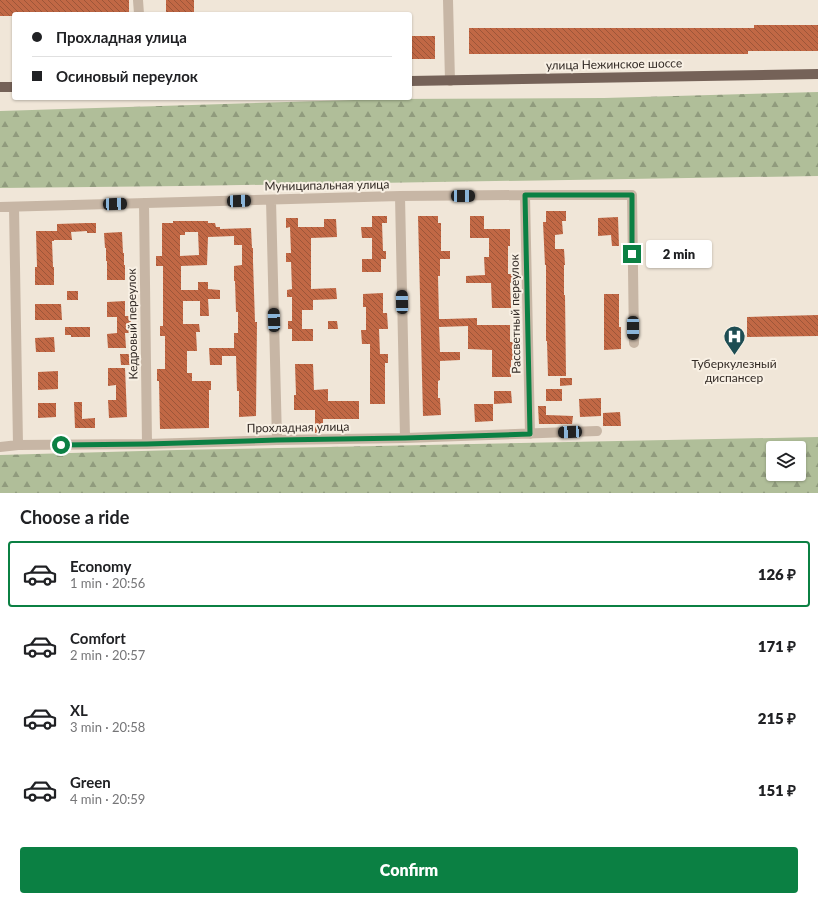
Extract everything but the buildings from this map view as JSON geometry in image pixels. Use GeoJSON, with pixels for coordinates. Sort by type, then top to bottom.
{"type":"FeatureCollection","features":[{"type":"Feature","properties":{"kind":"main road","name":"улица Нежинское шоссе"},"geometry":{"type":"LineString","coordinates":[[412,81],[818,74]]}},
{"type":"Feature","properties":{"kind":"main road"},"geometry":{"type":"LineString","coordinates":[[0,87],[12,87]]}},
{"type":"Feature","properties":{"kind":"street"},"geometry":{"type":"LineString","coordinates":[[138,0],[139,12]]}},
{"type":"Feature","properties":{"kind":"street"},"geometry":{"type":"LineString","coordinates":[[448,0],[450,80]]}},
{"type":"Feature","properties":{"kind":"street","name":"Рассветный переулок"},"geometry":{"type":"LineString","coordinates":[[525,195],[530,434]]}},
{"type":"Feature","properties":{"kind":"street","name":"Муниципальная улица"},"geometry":{"type":"LineString","coordinates":[[0,207],[400,196],[632,195],[634,343]]}},
{"type":"Feature","properties":{"kind":"street"},"geometry":{"type":"LineString","coordinates":[[400,196],[405,438]]}},
{"type":"Feature","properties":{"kind":"street"},"geometry":{"type":"LineString","coordinates":[[270,200],[277,440]]}},
{"type":"Feature","properties":{"kind":"street","name":"Кедровый переулок"},"geometry":{"type":"LineString","coordinates":[[144,203],[147,444]]}},
{"type":"Feature","properties":{"kind":"street"},"geometry":{"type":"LineString","coordinates":[[14,207],[18,445]]}},
{"type":"Feature","properties":{"kind":"street","name":"Прохладная улица"},"geometry":{"type":"LineString","coordinates":[[0,447],[18,445],[147,444],[405,438],[597,431]]}},
{"type":"Feature","properties":{"kind":"green space"},"geometry":{"type":"Polygon","coordinates":[[[818,92],[818,176],[0,188],[0,111],[355,100],[604,98],[818,92]]]}},
{"type":"Feature","properties":{"kind":"green space"},"geometry":{"type":"Polygon","coordinates":[[[818,437],[818,493],[0,493],[0,455],[818,437]]]}},
{"type":"Feature","properties":{"kind":"place","name":"Туберкулезный диспансер"},"geometry":{"type":"Point","coordinates":[734,356]}},
{"type":"Feature","properties":{"kind":"route"},"geometry":{"type":"LineString","coordinates":[[61,445],[530,434],[525,195],[632,195],[632,254]]}}]}
